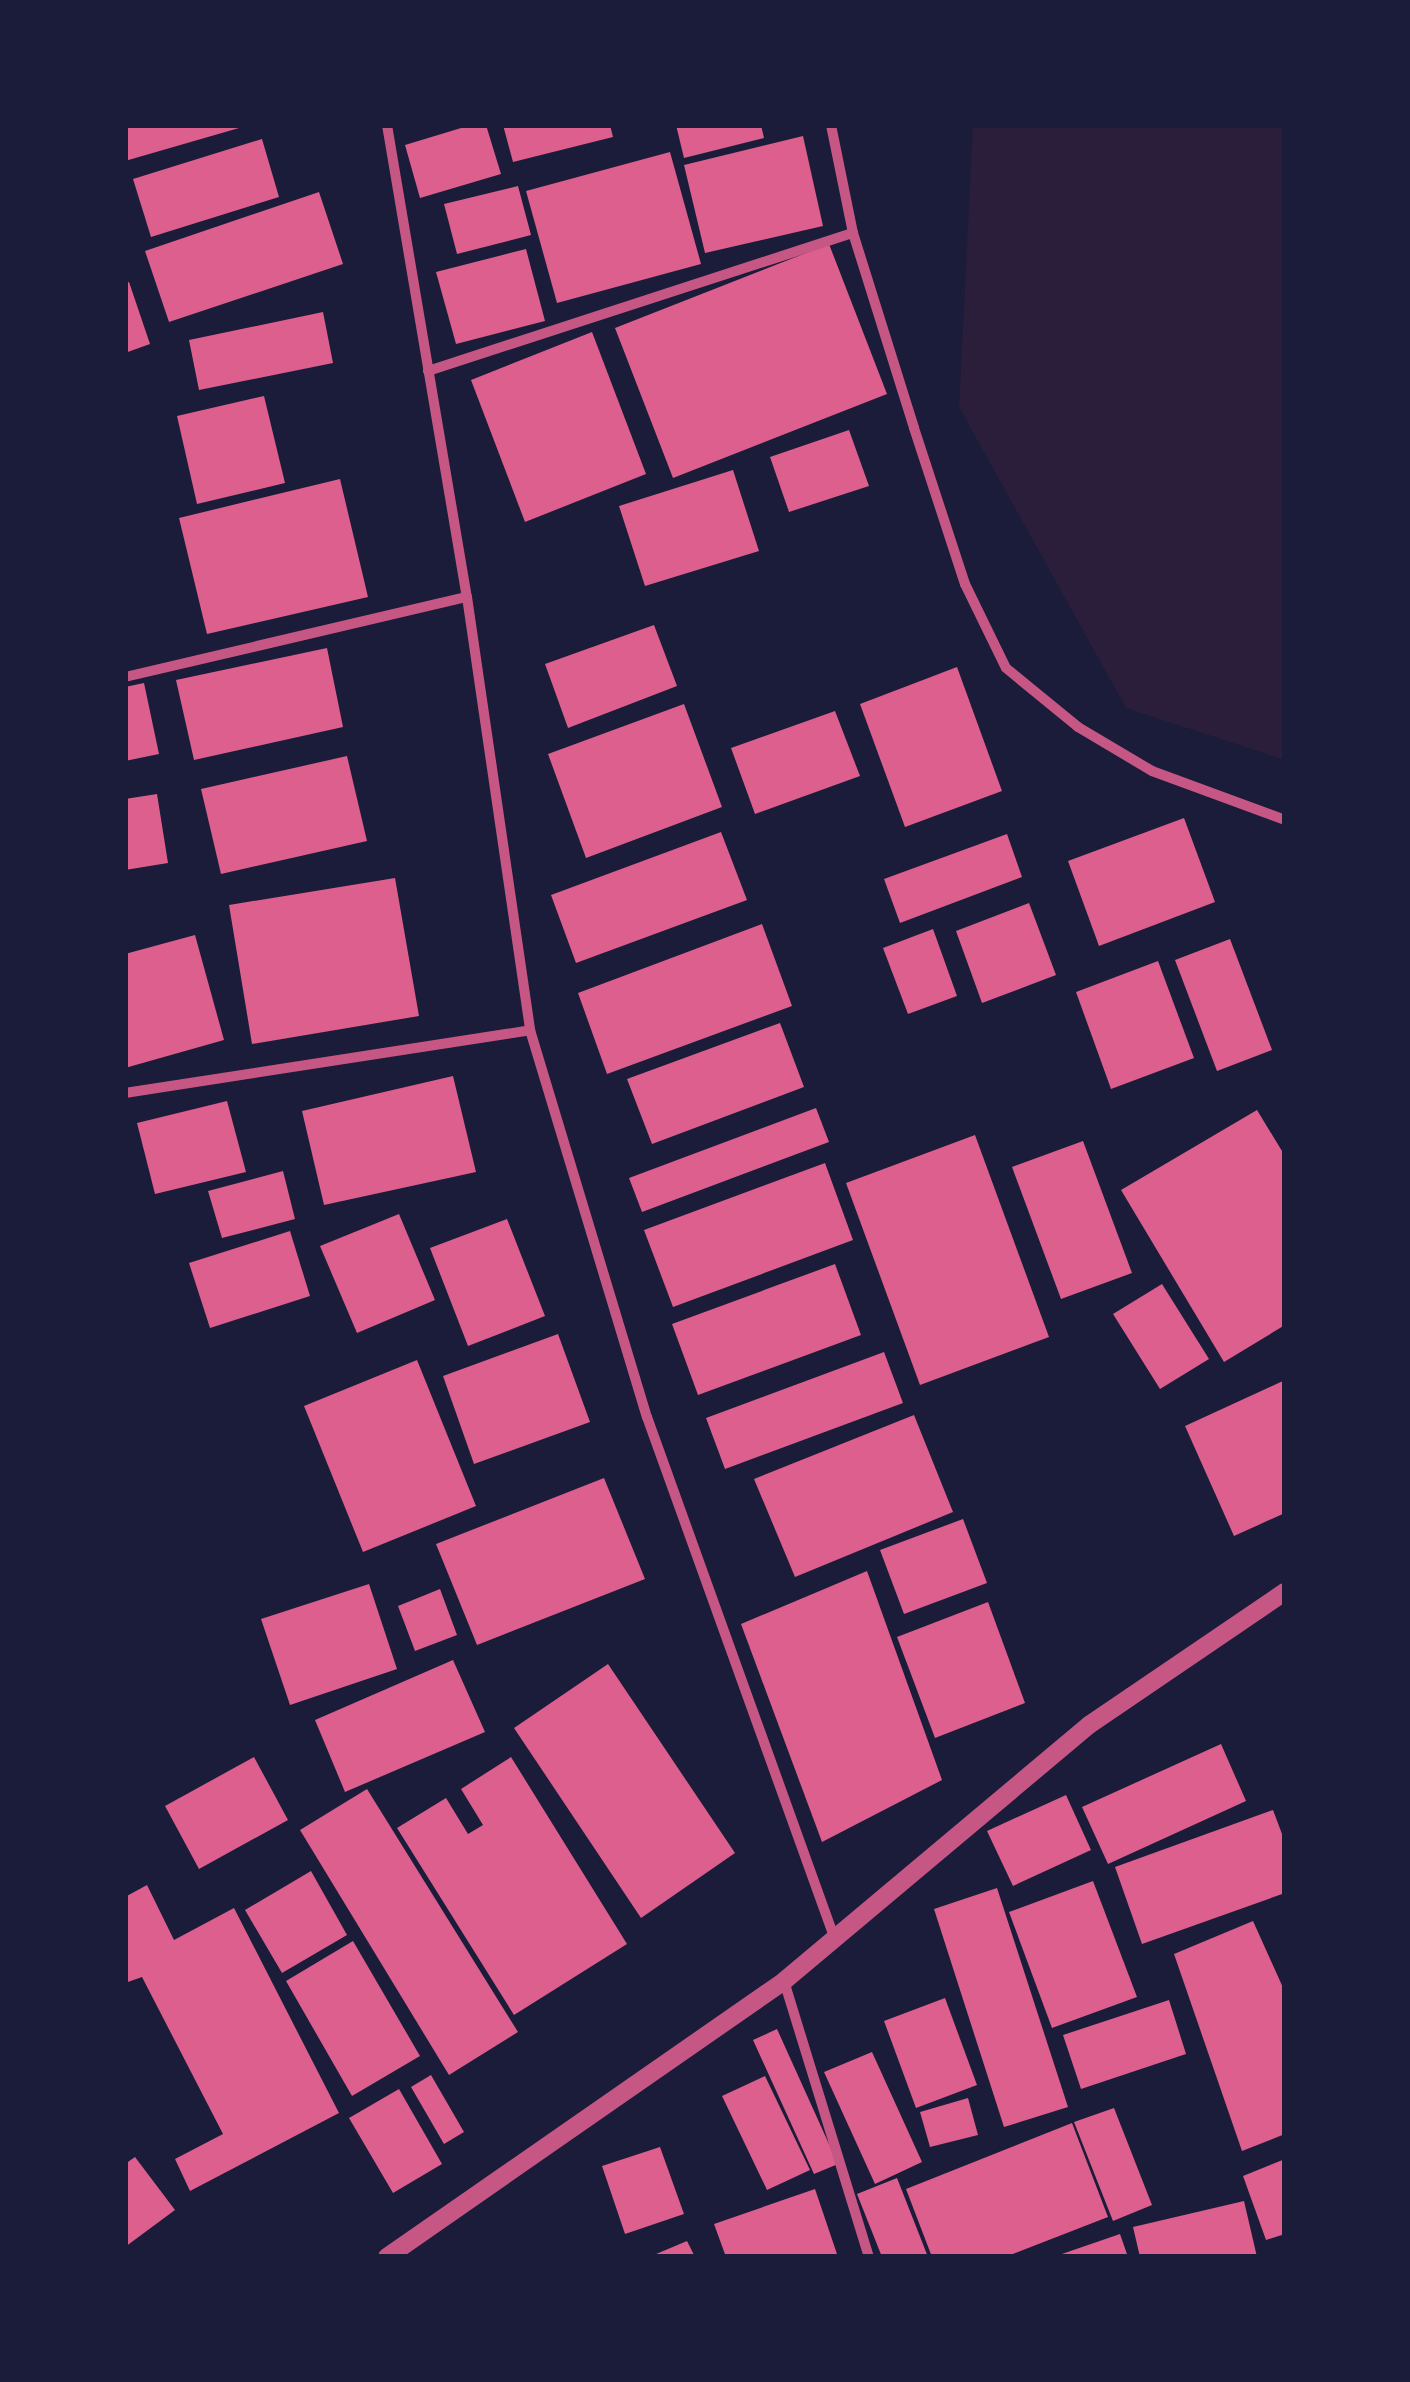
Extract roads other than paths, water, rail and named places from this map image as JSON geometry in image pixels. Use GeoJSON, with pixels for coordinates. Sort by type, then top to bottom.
{"type":"FeatureCollection","features":[{"type":"Feature","properties":{"kind":"street"},"geometry":{"type":"LineString","coordinates":[[387,125],[467,597],[530,1030],[648,1417],[833,1934]]}},
{"type":"Feature","properties":{"kind":"street"},"geometry":{"type":"LineString","coordinates":[[830,125],[853,233],[965,584],[1006,668],[1078,727],[1152,771],[1285,820]]}},
{"type":"Feature","properties":{"kind":"street"},"geometry":{"type":"LineString","coordinates":[[428,371],[853,233]]}},
{"type":"Feature","properties":{"kind":"street"},"geometry":{"type":"LineString","coordinates":[[125,678],[467,597]]}},
{"type":"Feature","properties":{"kind":"street"},"geometry":{"type":"LineString","coordinates":[[125,1094],[530,1030]]}},
{"type":"Feature","properties":{"kind":"street"},"geometry":{"type":"LineString","coordinates":[[387,2257],[408,2250],[784,1981],[833,1934],[1090,1725],[1285,1592]]}},
{"type":"Feature","properties":{"kind":"street"},"geometry":{"type":"LineString","coordinates":[[784,1981],[870,2257]]}}]}
